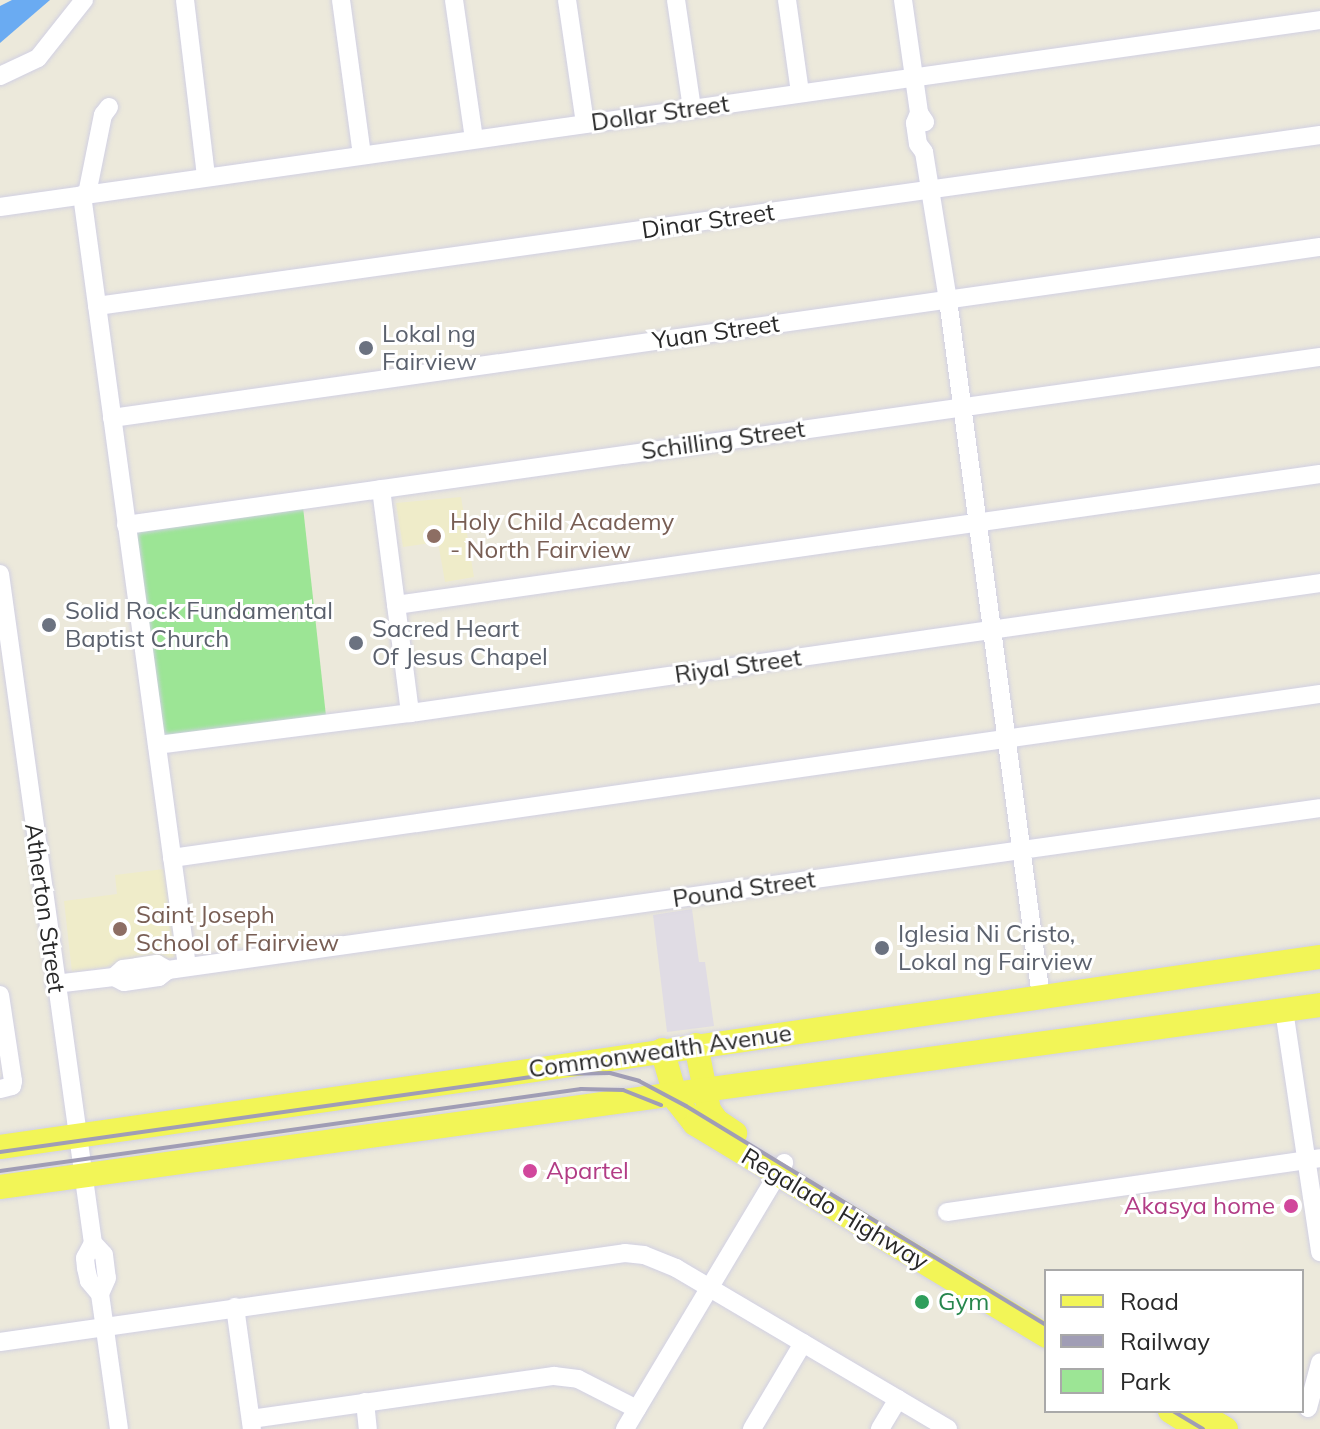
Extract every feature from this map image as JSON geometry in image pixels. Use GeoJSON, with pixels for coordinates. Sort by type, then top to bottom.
{"type":"FeatureCollection","features":[{"type":"Feature","properties":{"kind":"main road","name":"Commonwealth Avenue"},"geometry":{"type":"LineString","coordinates":[[0,1147],[1320,957]]}},
{"type":"Feature","properties":{"kind":"main road","name":"Commonwealth Avenue"},"geometry":{"type":"LineString","coordinates":[[0,1187],[638,1096],[1320,1005]]}},
{"type":"Feature","properties":{"kind":"main road","name":"Regalado Highway"},"geometry":{"type":"LineString","coordinates":[[696,1045],[709,1110],[723,1125],[780,1168],[1044,1335]]}},
{"type":"Feature","properties":{"kind":"main road","name":"Regalado Highway"},"geometry":{"type":"LineString","coordinates":[[662,1050],[681,1109],[695,1124],[780,1168],[1044,1320]]}},
{"type":"Feature","properties":{"kind":"main road"},"geometry":{"type":"LineString","coordinates":[[723,1125],[731,1096],[739,1083]]}},
{"type":"Feature","properties":{"kind":"main road"},"geometry":{"type":"LineString","coordinates":[[638,1096],[695,1124]]}},
{"type":"Feature","properties":{"kind":"main road"},"geometry":{"type":"LineString","coordinates":[[1173,1413],[1199,1429]]}},
{"type":"Feature","properties":{"kind":"main road"},"geometry":{"type":"LineString","coordinates":[[1199,1413],[1226,1429]]}},
{"type":"Feature","properties":{"kind":"street"},"geometry":{"type":"LineString","coordinates":[[0,76],[38,58],[84,0]]}},
{"type":"Feature","properties":{"kind":"street"},"geometry":{"type":"LineString","coordinates":[[185,0],[206,177]]}},
{"type":"Feature","properties":{"kind":"street"},"geometry":{"type":"LineString","coordinates":[[341,0],[362,155]]}},
{"type":"Feature","properties":{"kind":"street"},"geometry":{"type":"LineString","coordinates":[[454,0],[474,139]]}},
{"type":"Feature","properties":{"kind":"street"},"geometry":{"type":"LineString","coordinates":[[567,0],[585,124]]}},
{"type":"Feature","properties":{"kind":"street"},"geometry":{"type":"LineString","coordinates":[[676,0],[692,108]]}},
{"type":"Feature","properties":{"kind":"street"},"geometry":{"type":"LineString","coordinates":[[787,0],[800,93]]}},
{"type":"Feature","properties":{"kind":"street"},"geometry":{"type":"LineString","coordinates":[[903,0],[919,113],[925,122],[928,143],[924,152],[963,405],[976,523],[1041,997]]}},
{"type":"Feature","properties":{"kind":"street","name":"Dollar Street"},"geometry":{"type":"LineString","coordinates":[[0,207],[1320,20]]}},
{"type":"Feature","properties":{"kind":"street"},"geometry":{"type":"LineString","coordinates":[[109,107],[103,115],[84,195],[172,858],[177,968]]}},
{"type":"Feature","properties":{"kind":"street","name":"Dinar Street"},"geometry":{"type":"LineString","coordinates":[[97,306],[1320,135]]}},
{"type":"Feature","properties":{"kind":"street","name":"Yuan Street"},"geometry":{"type":"LineString","coordinates":[[112,418],[1320,247]]}},
{"type":"Feature","properties":{"kind":"street","name":"Schilling Street"},"geometry":{"type":"LineString","coordinates":[[126,525],[1320,357]]}},
{"type":"Feature","properties":{"kind":"street"},"geometry":{"type":"LineString","coordinates":[[396,605],[1320,474]]}},
{"type":"Feature","properties":{"kind":"street"},"geometry":{"type":"LineString","coordinates":[[381,489],[410,713]]}},
{"type":"Feature","properties":{"kind":"street","name":"Atherton Street"},"geometry":{"type":"LineString","coordinates":[[0,574],[93,1243],[85,1258],[86,1268],[89,1281],[100,1294],[119,1429]]}},
{"type":"Feature","properties":{"kind":"street","name":"Riyal Street"},"geometry":{"type":"LineString","coordinates":[[157,745],[410,713],[1320,583]]}},
{"type":"Feature","properties":{"kind":"street"},"geometry":{"type":"LineString","coordinates":[[172,858],[1320,694]]}},
{"type":"Feature","properties":{"kind":"street","name":"Pound Street"},"geometry":{"type":"LineString","coordinates":[[55,984],[114,977],[123,969],[157,964],[177,968],[1320,808]]}},
{"type":"Feature","properties":{"kind":"street"},"geometry":{"type":"LineString","coordinates":[[0,995],[6,1088]]}},
{"type":"Feature","properties":{"kind":"street"},"geometry":{"type":"LineString","coordinates":[[1284,1010],[1313,1159],[1320,1252]]}},
{"type":"Feature","properties":{"kind":"street"},"geometry":{"type":"LineString","coordinates":[[947,1212],[1313,1159]]}},
{"type":"Feature","properties":{"kind":"street"},"geometry":{"type":"LineString","coordinates":[[625,1429],[780,1168]]}},
{"type":"Feature","properties":{"kind":"street"},"geometry":{"type":"LineString","coordinates":[[0,1342],[625,1253],[661,1261],[948,1429]]}},
{"type":"Feature","properties":{"kind":"street"},"geometry":{"type":"LineString","coordinates":[[235,1307],[251,1424],[365,1402],[554,1376],[578,1379],[637,1409]]}},
{"type":"Feature","properties":{"kind":"street"},"geometry":{"type":"LineString","coordinates":[[752,1429],[803,1343]]}},
{"type":"Feature","properties":{"kind":"street"},"geometry":{"type":"LineString","coordinates":[[1308,1408],[1320,1364]]}},
{"type":"Feature","properties":{"kind":"street"},"geometry":{"type":"LineString","coordinates":[[880,1429],[898,1399]]}},
{"type":"Feature","properties":{"kind":"street"},"geometry":{"type":"LineString","coordinates":[[365,1402],[368,1429]]}},
{"type":"Feature","properties":{"kind":"shaded area","name":"Holy Child Academy - North Fairview"},"geometry":{"type":"Polygon","coordinates":[[[461,497],[474,577],[445,582],[438,542],[403,547],[396,503],[461,497]]]}},
{"type":"Feature","properties":{"kind":"shaded area","name":"Saint Joseph School of Fairview"},"geometry":{"type":"Polygon","coordinates":[[[164,869],[176,957],[72,972],[64,901],[117,894],[115,875],[164,869]]]}},
{"type":"Feature","properties":{"kind":"shaded area"},"geometry":{"type":"Polygon","coordinates":[[[692,909],[699,962],[705,962],[714,1026],[667,1032],[653,915],[692,909]]]}},
{"type":"Feature","properties":{"kind":"green space"},"geometry":{"type":"Polygon","coordinates":[[[303,507],[326,716],[164,737],[136,531],[303,507]]]}},
{"type":"Feature","properties":{"kind":"water"},"geometry":{"type":"Polygon","coordinates":[[[12,0],[50,0],[0,43],[0,6],[12,0]]]}},
{"type":"Feature","properties":{"kind":"railway"},"geometry":{"type":"LineString","coordinates":[[0,1152],[552,1074],[610,1073],[639,1081],[686,1106],[1044,1324]]}},
{"type":"Feature","properties":{"kind":"railway"},"geometry":{"type":"LineString","coordinates":[[0,1171],[581,1089],[623,1090],[661,1105]]}},
{"type":"Feature","properties":{"kind":"railway"},"geometry":{"type":"LineString","coordinates":[[1176,1413],[1203,1429]]}},
{"type":"Feature","properties":{"kind":"place","name":"Lokal ng Fairview"},"geometry":{"type":"Point","coordinates":[366,348]}},
{"type":"Feature","properties":{"kind":"place","name":"Holy Child Academy - North Fairview"},"geometry":{"type":"Point","coordinates":[434,536]}},
{"type":"Feature","properties":{"kind":"place","name":"Solid Rock Fundamental Baptist Church"},"geometry":{"type":"Point","coordinates":[49,625]}},
{"type":"Feature","properties":{"kind":"place","name":"Sacred Heart Of Jesus Chapel"},"geometry":{"type":"Point","coordinates":[356,643]}},
{"type":"Feature","properties":{"kind":"place","name":"Saint Joseph School of Fairview"},"geometry":{"type":"Point","coordinates":[120,929]}},
{"type":"Feature","properties":{"kind":"place","name":"Iglesia Ni Cristo, Lokal ng Fairview"},"geometry":{"type":"Point","coordinates":[882,948]}},
{"type":"Feature","properties":{"kind":"place","name":"Apartel"},"geometry":{"type":"Point","coordinates":[530,1171]}},
{"type":"Feature","properties":{"kind":"place","name":"Akasya home"},"geometry":{"type":"Point","coordinates":[1291,1206]}},
{"type":"Feature","properties":{"kind":"place","name":"Gym"},"geometry":{"type":"Point","coordinates":[922,1302]}}]}
